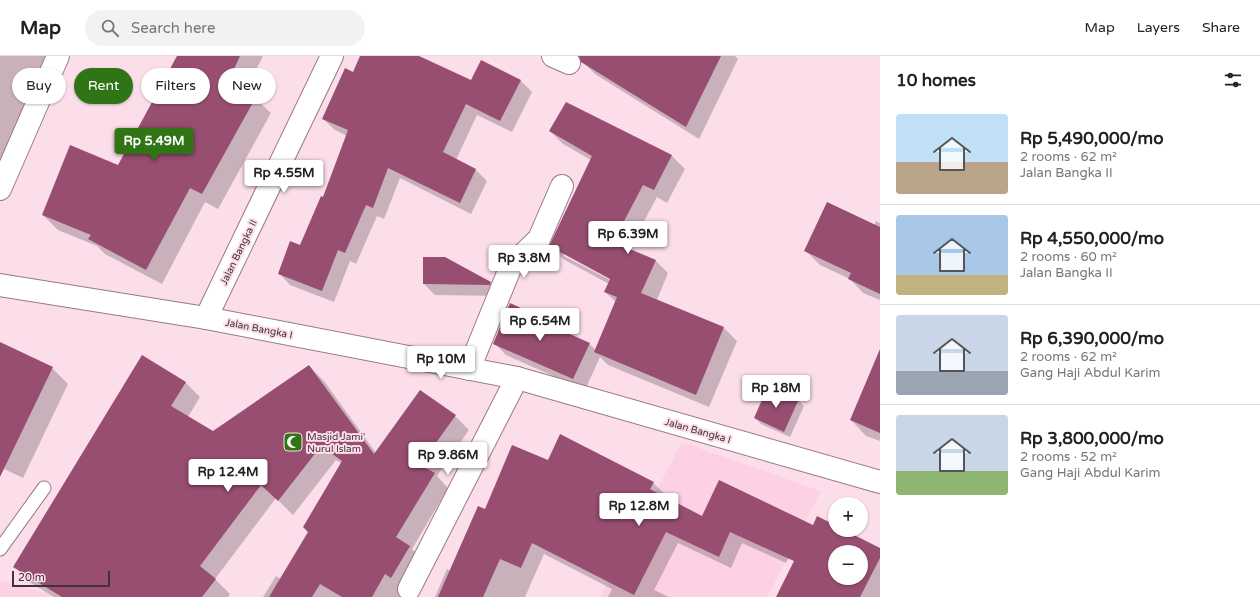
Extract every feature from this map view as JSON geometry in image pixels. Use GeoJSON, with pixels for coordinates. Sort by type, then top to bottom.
{"type":"FeatureCollection","features":[{"type":"Feature","properties":{"kind":"street"},"geometry":{"type":"LineString","coordinates":[[0,189],[58,56]]}},
{"type":"Feature","properties":{"kind":"street","name":"Jalan Bangka II"},"geometry":{"type":"LineString","coordinates":[[206,318],[332,56]]}},
{"type":"Feature","properties":{"kind":"street"},"geometry":{"type":"LineString","coordinates":[[470,369],[510,266],[538,239],[562,186]]}},
{"type":"Feature","properties":{"kind":"street","name":"Jalan Bangka I"},"geometry":{"type":"LineString","coordinates":[[0,285],[206,318],[517,378],[880,482]]}},
{"type":"Feature","properties":{"kind":"street"},"geometry":{"type":"LineString","coordinates":[[409,589],[517,378]]}},
{"type":"Feature","properties":{"kind":"lane"},"geometry":{"type":"LineString","coordinates":[[0,550],[44,488]]}},
{"type":"Feature","properties":{"kind":"shaded area"},"geometry":{"type":"Polygon","coordinates":[[[682,442],[821,491],[767,597],[600,597],[682,442]]]}},
{"type":"Feature","properties":{"kind":"shaded area"},"geometry":{"type":"Polygon","coordinates":[[[0,580],[53,595],[57,597],[0,597],[0,580]]]}},
{"type":"Feature","properties":{"kind":"building"},"geometry":{"type":"Polygon","coordinates":[[[177,56],[240,56],[234,68],[218,68],[218,104],[252,104],[202,194],[190,188],[146,270],[88,239],[91,235],[42,215],[70,145],[118,165],[151,104],[210,104],[210,68],[171,68],[177,56]]]}},
{"type":"Feature","properties":{"kind":"building"},"geometry":{"type":"Polygon","coordinates":[[[360,56],[419,56],[471,80],[481,60],[521,80],[500,121],[466,104],[443,152],[476,169],[460,203],[388,168],[373,208],[366,205],[345,253],[338,250],[322,291],[278,274],[290,241],[300,245],[321,196],[323,197],[348,130],[322,119],[345,68],[353,72],[360,56]]]}},
{"type":"Feature","properties":{"kind":"building"},"geometry":{"type":"Polygon","coordinates":[[[579,56],[721,56],[686,127],[581,62],[579,56]]]}},
{"type":"Feature","properties":{"kind":"building"},"geometry":{"type":"Polygon","coordinates":[[[566,102],[672,155],[654,190],[643,185],[613,242],[656,260],[641,293],[724,327],[696,395],[594,352],[617,297],[604,292],[610,279],[549,246],[592,156],[549,131],[566,102]]]}},
{"type":"Feature","properties":{"kind":"building"},"geometry":{"type":"Polygon","coordinates":[[[827,202],[880,227],[880,294],[848,279],[851,273],[804,251],[827,202]]]}},
{"type":"Feature","properties":{"kind":"building"},"geometry":{"type":"Polygon","coordinates":[[[423,257],[445,257],[491,282],[490,285],[423,284],[423,257]]]}},
{"type":"Feature","properties":{"kind":"building"},"geometry":{"type":"Polygon","coordinates":[[[510,303],[532,313],[531,317],[590,343],[573,379],[493,344],[510,303]]]}},
{"type":"Feature","properties":{"kind":"building"},"geometry":{"type":"Polygon","coordinates":[[[0,342],[53,367],[0,477],[0,342]]]}},
{"type":"Feature","properties":{"kind":"building"},"geometry":{"type":"Polygon","coordinates":[[[880,349],[880,433],[850,420],[880,349]]]}},
{"type":"Feature","properties":{"kind":"building"},"geometry":{"type":"Polygon","coordinates":[[[142,355],[186,382],[171,406],[213,431],[309,365],[374,454],[420,390],[456,415],[420,465],[435,473],[396,537],[410,546],[391,578],[385,574],[372,597],[342,597],[320,584],[312,597],[269,597],[308,532],[303,527],[342,461],[321,446],[278,501],[261,485],[200,566],[216,579],[202,597],[62,597],[13,567],[142,355]]]}},
{"type":"Feature","properties":{"kind":"building"},"geometry":{"type":"Polygon","coordinates":[[[768,386],[799,399],[784,432],[754,418],[768,386]]]}},
{"type":"Feature","properties":{"kind":"building"},"geometry":{"type":"Polygon","coordinates":[[[560,434],[654,482],[650,489],[702,516],[719,480],[813,525],[817,516],[828,522],[828,537],[858,537],[880,548],[880,558],[868,581],[868,545],[828,545],[828,585],[866,585],[860,597],[776,597],[794,561],[730,532],[719,557],[666,532],[634,595],[532,543],[521,568],[500,559],[483,597],[438,597],[478,506],[485,509],[512,445],[548,460],[560,434]]]}},
{"type":"Feature","properties":{"kind":"place","name":"Masjid Jami' Nurul Islam"},"geometry":{"type":"Point","coordinates":[293,442]}}]}
